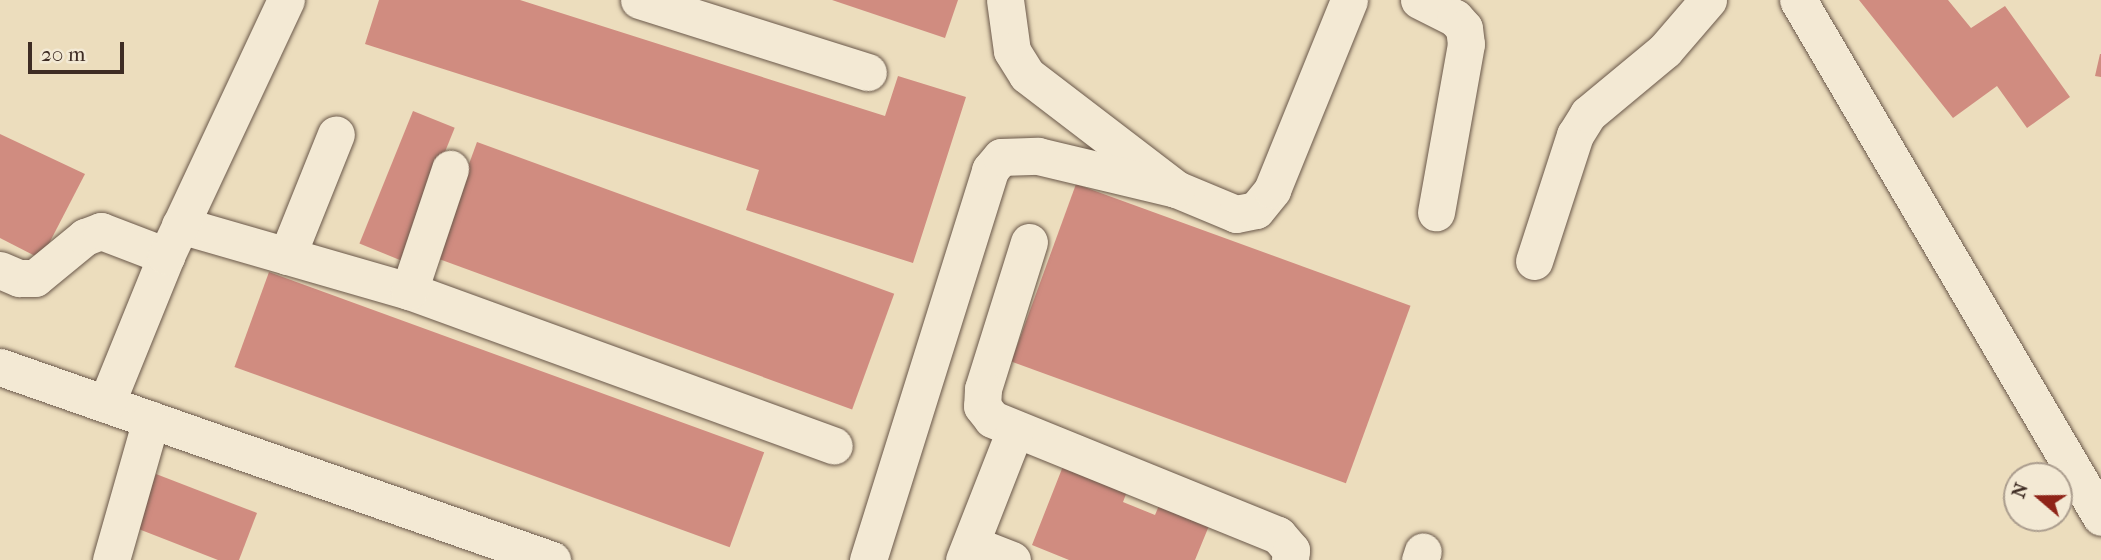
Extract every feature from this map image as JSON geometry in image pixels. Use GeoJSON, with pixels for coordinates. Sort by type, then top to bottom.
{"type":"FeatureCollection","features":[{"type":"Feature","properties":{"kind":"street"},"geometry":{"type":"LineString","coordinates":[[106,404],[173,241],[286,0]]}},
{"type":"Feature","properties":{"kind":"street"},"geometry":{"type":"LineString","coordinates":[[639,0],[868,72]]}},
{"type":"Feature","properties":{"kind":"street"},"geometry":{"type":"LineString","coordinates":[[1005,0],[1012,51],[1027,75],[1176,189]]}},
{"type":"Feature","properties":{"kind":"street"},"geometry":{"type":"LineString","coordinates":[[869,560],[990,170],[1001,157],[1016,153],[1176,189],[1236,214],[1256,210],[1272,190],[1349,0]]}},
{"type":"Feature","properties":{"kind":"street"},"geometry":{"type":"LineString","coordinates":[[1419,0],[1455,18],[1464,28],[1466,44],[1436,212]]}},
{"type":"Feature","properties":{"kind":"street"},"geometry":{"type":"LineString","coordinates":[[1534,261],[1575,135],[1588,114],[1665,50],[1708,0]]}},
{"type":"Feature","properties":{"kind":"street"},"geometry":{"type":"LineString","coordinates":[[1798,0],[2101,517]]}},
{"type":"Feature","properties":{"kind":"street"},"geometry":{"type":"LineString","coordinates":[[287,256],[336,134]]}},
{"type":"Feature","properties":{"kind":"street"},"geometry":{"type":"LineString","coordinates":[[408,291],[450,169]]}},
{"type":"Feature","properties":{"kind":"street"},"geometry":{"type":"LineString","coordinates":[[0,270],[19,278],[35,278],[85,237],[101,231],[287,256],[408,291],[834,446]]}},
{"type":"Feature","properties":{"kind":"street"},"geometry":{"type":"LineString","coordinates":[[1029,243],[983,389],[982,406],[992,419],[1278,534],[1291,550],[1290,560]]}},
{"type":"Feature","properties":{"kind":"street"},"geometry":{"type":"LineString","coordinates":[[0,367],[552,560]]}},
{"type":"Feature","properties":{"kind":"street"},"geometry":{"type":"LineString","coordinates":[[111,560],[151,420]]}},
{"type":"Feature","properties":{"kind":"street"},"geometry":{"type":"LineString","coordinates":[[1013,560],[968,552],[1015,430]]}},
{"type":"Feature","properties":{"kind":"building"},"geometry":{"type":"Polygon","coordinates":[[[379,0],[520,0],[885,116],[898,76],[966,97],[913,263],[746,210],[759,170],[365,44],[379,0]]]}},
{"type":"Feature","properties":{"kind":"building"},"geometry":{"type":"Polygon","coordinates":[[[832,0],[958,0],[945,38],[832,0]]]}},
{"type":"Feature","properties":{"kind":"building"},"geometry":{"type":"Polygon","coordinates":[[[1859,0],[1948,0],[1971,28],[2005,6],[2070,97],[2027,128],[1997,86],[1953,118],[1859,0]]]}},
{"type":"Feature","properties":{"kind":"building"},"geometry":{"type":"Polygon","coordinates":[[[2101,54],[2101,77],[2095,76],[2101,54]]]}},
{"type":"Feature","properties":{"kind":"building"},"geometry":{"type":"Polygon","coordinates":[[[413,111],[455,128],[401,260],[359,244],[413,111]]]}},
{"type":"Feature","properties":{"kind":"building"},"geometry":{"type":"Polygon","coordinates":[[[0,134],[85,174],[41,259],[0,238],[0,134]]]}},
{"type":"Feature","properties":{"kind":"building"},"geometry":{"type":"Polygon","coordinates":[[[477,142],[894,294],[852,409],[435,258],[477,142]]]}},
{"type":"Feature","properties":{"kind":"building"},"geometry":{"type":"Polygon","coordinates":[[[1076,184],[1411,306],[1346,483],[1011,362],[1076,184]]]}},
{"type":"Feature","properties":{"kind":"building"},"geometry":{"type":"Polygon","coordinates":[[[269,272],[764,452],[730,547],[234,367],[269,272]]]}},
{"type":"Feature","properties":{"kind":"building"},"geometry":{"type":"Polygon","coordinates":[[[1067,456],[1131,481],[1123,502],[1155,515],[1163,496],[1213,516],[1195,560],[1069,560],[1032,545],[1067,456]]]}},
{"type":"Feature","properties":{"kind":"building"},"geometry":{"type":"Polygon","coordinates":[[[156,474],[257,513],[239,560],[218,560],[136,528],[156,474]]]}}]}
